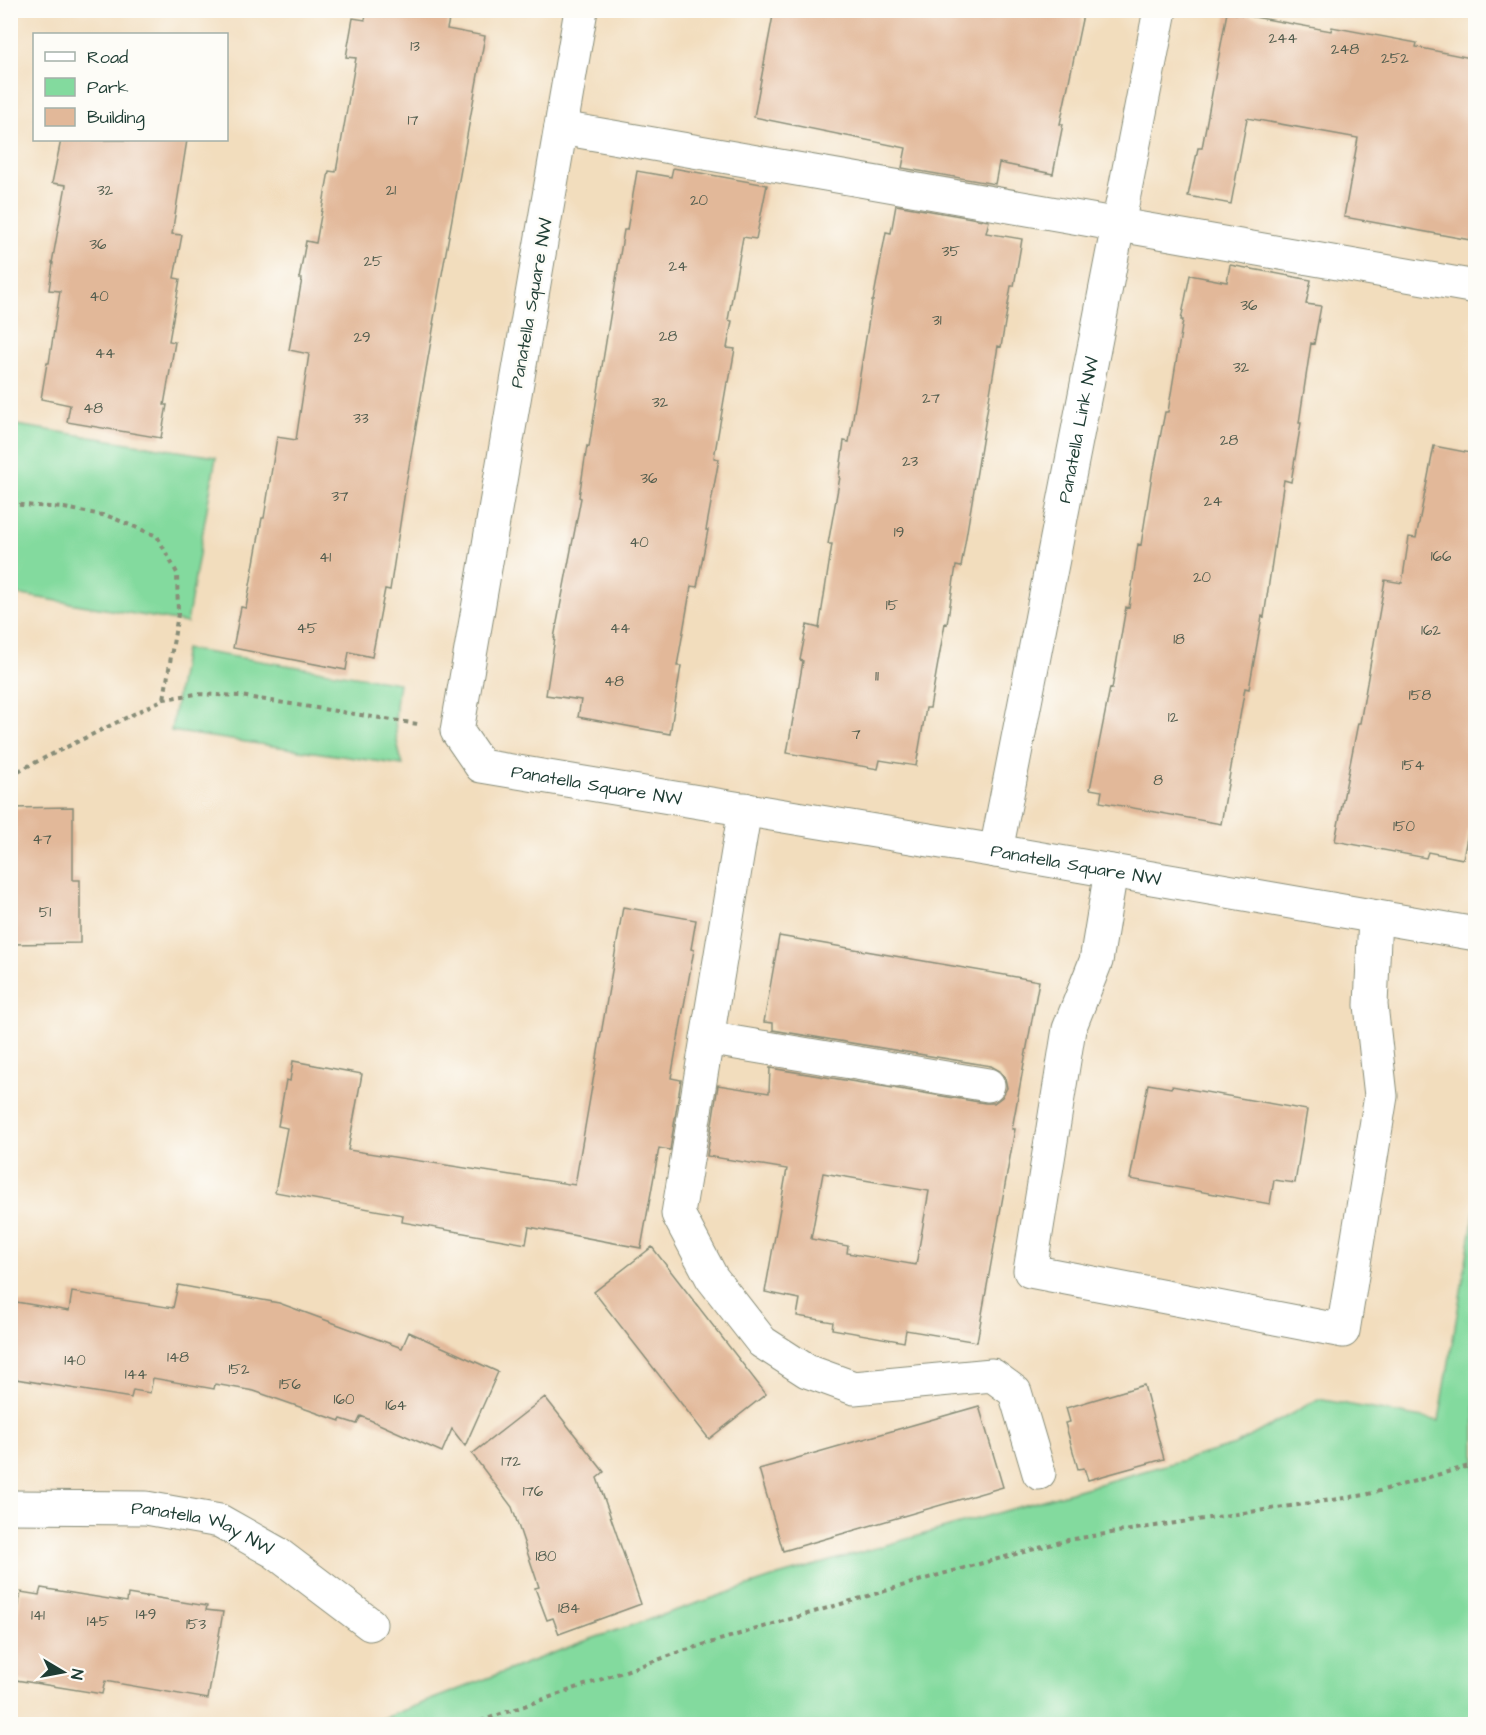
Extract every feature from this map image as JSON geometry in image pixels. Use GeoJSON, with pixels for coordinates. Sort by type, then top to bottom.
{"type":"FeatureCollection","features":[{"type":"Feature","properties":{"kind":"street","name":"Panatella Square NW"},"geometry":{"type":"LineString","coordinates":[[581,10],[457,731],[481,766],[996,851],[1476,934]]}},
{"type":"Feature","properties":{"kind":"street","name":"Panatella Link NW"},"geometry":{"type":"LineString","coordinates":[[996,851],[1160,10]]}},
{"type":"Feature","properties":{"kind":"street"},"geometry":{"type":"LineString","coordinates":[[561,128],[1476,287]]}},
{"type":"Feature","properties":{"kind":"street"},"geometry":{"type":"LineString","coordinates":[[745,809],[678,1214],[712,1278],[762,1342],[807,1371],[855,1388],[992,1375],[1015,1392],[1039,1473]]}},
{"type":"Feature","properties":{"kind":"street"},"geometry":{"type":"LineString","coordinates":[[1111,871],[1096,961],[1069,1029],[1030,1271],[1343,1331],[1381,1096],[1371,1005],[1376,917]]}},
{"type":"Feature","properties":{"kind":"street"},"geometry":{"type":"LineString","coordinates":[[707,1038],[988,1085]]}},
{"type":"Feature","properties":{"kind":"street","name":"Panatella Way NW"},"geometry":{"type":"LineString","coordinates":[[10,1507],[146,1508],[220,1521],[275,1552],[370,1624]]}},
{"type":"Feature","properties":{"kind":"path"},"geometry":{"type":"LineString","coordinates":[[10,504],[64,508],[108,516],[157,536],[177,573],[178,614],[164,699]]}},
{"type":"Feature","properties":{"kind":"path"},"geometry":{"type":"LineString","coordinates":[[10,775],[164,699],[196,694],[240,696],[457,731]]}},
{"type":"Feature","properties":{"kind":"path"},"geometry":{"type":"LineString","coordinates":[[472,1725],[686,1650],[942,1574],[1068,1540],[1365,1495],[1476,1464]]}},
{"type":"Feature","properties":{"kind":"green space"},"geometry":{"type":"Polygon","coordinates":[[[10,424],[216,457],[187,623],[11,593],[10,424]]]}},
{"type":"Feature","properties":{"kind":"green space"},"geometry":{"type":"Polygon","coordinates":[[[185,649],[399,683],[395,724],[397,744],[403,765],[171,731],[185,649]]]}},
{"type":"Feature","properties":{"kind":"green space"},"geometry":{"type":"Polygon","coordinates":[[[1475,1209],[1475,1724],[368,1724],[582,1642],[778,1576],[1235,1445],[1318,1399],[1439,1421],[1475,1209]]]}},
{"type":"Feature","properties":{"kind":"building"},"geometry":{"type":"Polygon","coordinates":[[[367,10],[451,10],[447,29],[485,36],[433,324],[390,590],[385,589],[372,657],[349,652],[346,670],[233,648],[241,607],[246,608],[277,437],[296,440],[309,354],[289,350],[302,279],[299,279],[306,241],[316,243],[329,171],[336,172],[356,58],[346,57],[353,18],[365,20],[367,10]]]}},
{"type":"Feature","properties":{"kind":"building"},"geometry":{"type":"Polygon","coordinates":[[[774,10],[1084,10],[1060,124],[1063,124],[1053,174],[999,163],[995,184],[902,168],[906,148],[754,117],[774,10]]]}},
{"type":"Feature","properties":{"kind":"building"},"geometry":{"type":"Polygon","coordinates":[[[1227,12],[1331,31],[1332,27],[1417,43],[1416,47],[1476,59],[1476,241],[1344,217],[1358,138],[1247,118],[1231,204],[1188,196],[1198,148],[1202,148],[1227,12]]]}},
{"type":"Feature","properties":{"kind":"building"},"geometry":{"type":"Polygon","coordinates":[[[61,141],[187,141],[172,234],[182,235],[174,278],[180,279],[169,341],[175,342],[161,438],[67,422],[70,405],[41,399],[60,291],[49,290],[66,185],[52,183],[61,141]]]}},
{"type":"Feature","properties":{"kind":"building"},"geometry":{"type":"Polygon","coordinates":[[[673,168],[767,185],[756,239],[743,237],[728,320],[732,321],[727,348],[735,349],[714,458],[719,459],[706,530],[708,530],[697,587],[691,586],[677,666],[681,666],[670,734],[578,717],[581,700],[546,695],[554,638],[581,498],[579,497],[587,446],[589,447],[624,230],[627,230],[637,171],[671,177],[673,168]]]}},
{"type":"Feature","properties":{"kind":"building"},"geometry":{"type":"Polygon","coordinates":[[[896,205],[989,221],[986,233],[1022,239],[1014,286],[1011,286],[1001,347],[998,346],[961,567],[956,566],[947,624],[945,623],[930,708],[926,708],[916,766],[880,760],[878,769],[787,753],[807,625],[819,628],[832,544],[828,544],[844,441],[849,442],[872,301],[886,232],[891,233],[896,205]]]}},
{"type":"Feature","properties":{"kind":"building"},"geometry":{"type":"Polygon","coordinates":[[[1230,265],[1311,280],[1306,304],[1321,306],[1314,344],[1311,343],[1291,482],[1284,480],[1264,617],[1262,616],[1249,689],[1245,688],[1221,824],[1100,802],[1102,791],[1090,789],[1110,688],[1112,689],[1126,607],[1129,608],[1138,544],[1141,545],[1153,469],[1165,412],[1168,412],[1190,275],[1227,282],[1230,265]]]}},
{"type":"Feature","properties":{"kind":"building"},"geometry":{"type":"Polygon","coordinates":[[[1434,446],[1476,454],[1476,790],[1463,859],[1428,852],[1426,858],[1335,841],[1358,723],[1360,723],[1385,580],[1402,583],[1409,537],[1416,538],[1434,446]]]}},
{"type":"Feature","properties":{"kind":"building"},"geometry":{"type":"Polygon","coordinates":[[[73,807],[73,880],[80,880],[80,943],[10,944],[10,808],[73,807]]]}},
{"type":"Feature","properties":{"kind":"building"},"geometry":{"type":"Polygon","coordinates":[[[623,907],[696,920],[691,949],[694,950],[671,1078],[681,1080],[670,1150],[659,1148],[641,1248],[529,1227],[526,1244],[402,1222],[403,1215],[275,1192],[287,1128],[278,1126],[286,1080],[290,1081],[293,1061],[362,1074],[348,1150],[575,1185],[623,907]]]}},
{"type":"Feature","properties":{"kind":"building"},"geometry":{"type":"Polygon","coordinates":[[[779,936],[1039,981],[977,1342],[906,1330],[904,1342],[832,1329],[833,1322],[797,1316],[800,1299],[765,1292],[787,1169],[707,1156],[718,1085],[769,1093],[770,1068],[985,1103],[994,1103],[1002,1097],[1007,1088],[1005,1078],[1000,1071],[991,1066],[773,1030],[773,1023],[764,1022],[779,936]],[[823,1173],[811,1239],[848,1246],[847,1253],[916,1265],[929,1191],[823,1173]]]}},
{"type":"Feature","properties":{"kind":"building"},"geometry":{"type":"Polygon","coordinates":[[[1148,1084],[1171,1088],[1172,1086],[1307,1110],[1295,1183],[1274,1180],[1270,1204],[1130,1179],[1148,1084]]]}},
{"type":"Feature","properties":{"kind":"building"},"geometry":{"type":"Polygon","coordinates":[[[652,1247],[766,1394],[709,1439],[594,1292],[652,1247]]]}},
{"type":"Feature","properties":{"kind":"building"},"geometry":{"type":"Polygon","coordinates":[[[178,1285],[279,1303],[402,1348],[409,1332],[498,1372],[465,1446],[452,1429],[442,1452],[361,1416],[357,1424],[341,1419],[340,1421],[254,1391],[215,1384],[214,1389],[153,1378],[150,1393],[133,1390],[131,1398],[10,1378],[10,1301],[69,1311],[72,1292],[173,1308],[178,1285]]]}},
{"type":"Feature","properties":{"kind":"building"},"geometry":{"type":"Polygon","coordinates":[[[1144,1385],[1164,1459],[1088,1480],[1084,1468],[1078,1469],[1065,1423],[1070,1422],[1066,1408],[1144,1385]]]}},
{"type":"Feature","properties":{"kind":"building"},"geometry":{"type":"Polygon","coordinates":[[[545,1397],[604,1472],[597,1478],[641,1604],[559,1634],[553,1618],[547,1620],[535,1588],[539,1587],[512,1507],[472,1454],[545,1397]]]}},
{"type":"Feature","properties":{"kind":"building"},"geometry":{"type":"Polygon","coordinates":[[[979,1406],[1003,1487],[783,1551],[759,1469],[979,1406]]]}},
{"type":"Feature","properties":{"kind":"building"},"geometry":{"type":"Polygon","coordinates":[[[41,1588],[127,1602],[128,1594],[146,1596],[207,1606],[206,1610],[223,1612],[208,1699],[105,1681],[102,1694],[10,1679],[10,1658],[21,1592],[39,1595],[41,1588]]]}}]}
